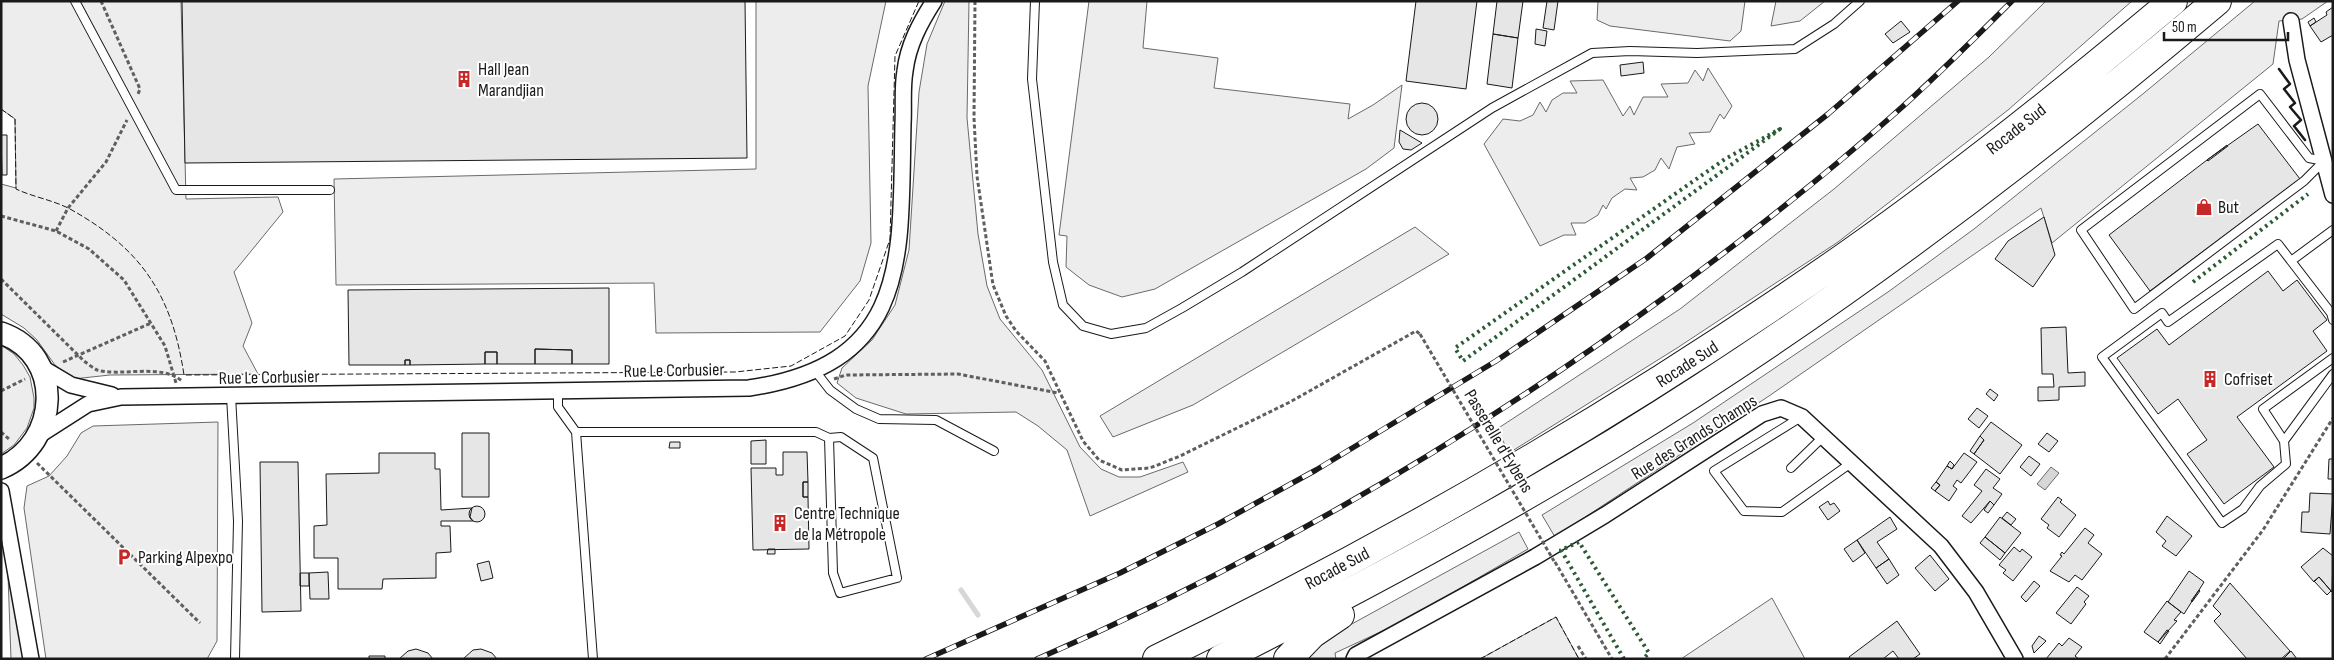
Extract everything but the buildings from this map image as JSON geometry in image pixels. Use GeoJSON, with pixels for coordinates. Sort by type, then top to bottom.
{"type":"FeatureCollection","features":[{"type":"Feature","properties":{"kind":"highway"},"geometry":{"type":"LineString","coordinates":[[1901,216],[2147,1]]}},
{"type":"Feature","properties":{"kind":"highway","name":"Rocade Sud"},"geometry":{"type":"LineString","coordinates":[[1157,659],[1386,542],[1527,462],[1704,352],[1901,216],[2058,97],[2173,1]]}},
{"type":"Feature","properties":{"kind":"highway","name":"Rocade Sud"},"geometry":{"type":"LineString","coordinates":[[1221,659],[1402,566],[1544,485],[1720,376],[1890,260],[2016,165],[2217,1]]}},
{"type":"Feature","properties":{"kind":"highway"},"geometry":{"type":"LineString","coordinates":[[2178,34],[2226,1]]}},
{"type":"Feature","properties":{"kind":"highway"},"geometry":{"type":"LineString","coordinates":[[1288,659],[1312,634],[1332,620],[1544,485]]}},
{"type":"Feature","properties":{"kind":"main road"},"geometry":{"type":"LineString","coordinates":[[2,470],[17,460],[38,436],[47,408],[46,386],[41,369],[25,348],[3,332]]}},
{"type":"Feature","properties":{"kind":"street","name":"Rue Le Corbusier"},"geometry":{"type":"LineString","coordinates":[[38,436],[88,404],[121,397],[183,391],[231,396],[749,388],[820,377],[866,332],[881,308],[895,272],[900,231],[905,70],[916,29],[934,1]]}},
{"type":"Feature","properties":{"kind":"street"},"geometry":{"type":"LineString","coordinates":[[2291,22],[2297,60],[2333,195]]}},
{"type":"Feature","properties":{"kind":"street","name":"Rue Le Corbusier"},"geometry":{"type":"LineString","coordinates":[[41,369],[71,385],[88,391],[121,397]]}},
{"type":"Feature","properties":{"kind":"street","name":"Rue des Grands Champs"},"geometry":{"type":"LineString","coordinates":[[1354,659],[1356,655],[1535,557],[1605,515],[1762,414],[1781,408],[1802,417],[1941,546],[1976,592],[2015,659]]}},
{"type":"Feature","properties":{"kind":"street"},"geometry":{"type":"LineString","coordinates":[[1,490],[31,659]]}},
{"type":"Feature","properties":{"kind":"lane"},"geometry":{"type":"LineString","coordinates":[[75,1],[176,190],[330,190]]}},
{"type":"Feature","properties":{"kind":"lane"},"geometry":{"type":"LineString","coordinates":[[1035,1],[1032,79],[1053,262],[1063,305],[1083,326],[1111,334],[1146,328],[1182,308],[1242,272],[1492,108],[1592,53],[1630,51],[1697,54],[1796,49],[1834,24],[1860,1]]}},
{"type":"Feature","properties":{"kind":"lane"},"geometry":{"type":"LineString","coordinates":[[2260,94],[2309,158],[2324,161],[2304,181],[2134,309],[2081,230],[2260,94]]}},
{"type":"Feature","properties":{"kind":"lane"},"geometry":{"type":"LineString","coordinates":[[2291,261],[2333,230]]}},
{"type":"Feature","properties":{"kind":"lane"},"geometry":{"type":"LineString","coordinates":[[2333,320],[2331,313],[2278,244],[2168,322],[2162,313],[2102,357],[2222,524],[2243,509],[2260,486],[2286,464],[2284,442],[2263,409],[2333,358]]}},
{"type":"Feature","properties":{"kind":"lane"},"geometry":{"type":"LineString","coordinates":[[2284,442],[2333,374]]}},
{"type":"Feature","properties":{"kind":"lane"},"geometry":{"type":"LineString","coordinates":[[820,377],[830,390],[856,408],[879,419],[936,420],[994,451]]}},
{"type":"Feature","properties":{"kind":"lane"},"geometry":{"type":"LineString","coordinates":[[558,390],[558,407],[576,432],[593,659]]}},
{"type":"Feature","properties":{"kind":"lane"},"geometry":{"type":"LineString","coordinates":[[231,396],[238,521],[235,659]]}},
{"type":"Feature","properties":{"kind":"lane"},"geometry":{"type":"LineString","coordinates":[[1802,417],[1714,471],[1744,511],[1782,512],[1851,463]]}},
{"type":"Feature","properties":{"kind":"lane"},"geometry":{"type":"LineString","coordinates":[[576,432],[816,432],[829,438],[841,437],[873,458],[898,578],[840,593],[832,573],[829,438]]}},
{"type":"Feature","properties":{"kind":"lane"},"geometry":{"type":"LineString","coordinates":[[1792,468],[1824,436]]}},
{"type":"Feature","properties":{"kind":"path"},"geometry":{"type":"LineString","coordinates":[[56,231],[68,208],[106,162],[140,89],[101,1]]}},
{"type":"Feature","properties":{"kind":"path"},"geometry":{"type":"LineString","coordinates":[[975,1],[974,118],[977,176],[994,285],[1006,316],[1016,331],[1045,362],[1059,393]]}},
{"type":"Feature","properties":{"kind":"path"},"geometry":{"type":"LineString","coordinates":[[1,216],[56,231],[89,249],[124,280],[165,346],[174,375],[183,391]]}},
{"type":"Feature","properties":{"kind":"path"},"geometry":{"type":"LineString","coordinates":[[1,279],[78,356],[97,370],[145,371],[174,375]]}},
{"type":"Feature","properties":{"kind":"path"},"geometry":{"type":"LineString","coordinates":[[1,390],[41,369],[78,356],[151,323]]}},
{"type":"Feature","properties":{"kind":"path","name":"Passerelle d'Eybens"},"geometry":{"type":"LineString","coordinates":[[1059,393],[1083,440],[1099,460],[1122,470],[1150,468],[1180,456],[1290,402],[1416,331],[1420,334],[1612,659]]}},
{"type":"Feature","properties":{"kind":"path"},"geometry":{"type":"LineString","coordinates":[[820,377],[958,374],[1059,393]]}},
{"type":"Feature","properties":{"kind":"path"},"geometry":{"type":"LineString","coordinates":[[174,375],[183,391]]}},
{"type":"Feature","properties":{"kind":"path"},"geometry":{"type":"LineString","coordinates":[[2165,659],[2263,530],[2333,418]]}},
{"type":"Feature","properties":{"kind":"path"},"geometry":{"type":"LineString","coordinates":[[1,432],[14,445]]}},
{"type":"Feature","properties":{"kind":"path"},"geometry":{"type":"LineString","coordinates":[[36,463],[200,623]]}},
{"type":"Feature","properties":{"kind":"path"},"geometry":{"type":"LineString","coordinates":[[1578,646],[1586,659]]}},
{"type":"Feature","properties":{"kind":"shaded area"},"geometry":{"type":"Polygon","coordinates":[[[1,1],[181,1],[186,199],[278,197],[283,212],[234,272],[252,323],[243,346],[258,374],[110,375],[73,379],[55,365],[37,340],[24,328],[1,314],[1,184],[16,188],[15,119],[1,109],[1,1]]]}},
{"type":"Feature","properties":{"kind":"shaded area"},"geometry":{"type":"Polygon","coordinates":[[[756,1],[886,1],[868,86],[871,243],[860,281],[820,332],[656,333],[654,283],[336,285],[334,179],[756,169],[756,1]]]}},
{"type":"Feature","properties":{"kind":"shaded area"},"geometry":{"type":"Polygon","coordinates":[[[945,1],[969,1],[967,118],[978,234],[987,286],[1000,319],[1042,370],[1080,447],[1101,469],[1119,477],[1140,477],[1183,462],[1188,472],[1090,516],[1067,450],[1038,426],[1016,412],[906,414],[856,398],[837,383],[842,368],[872,340],[895,305],[909,250],[919,92],[927,44],[945,1]]]}},
{"type":"Feature","properties":{"kind":"shaded area"},"geometry":{"type":"Polygon","coordinates":[[[1089,1],[1147,1],[1143,48],[1218,58],[1214,88],[1350,104],[1348,119],[1402,85],[1394,148],[1366,169],[1155,289],[1122,297],[1089,285],[1066,267],[1067,236],[1059,235],[1089,1]]]}},
{"type":"Feature","properties":{"kind":"shaded area"},"geometry":{"type":"Polygon","coordinates":[[[1598,1],[1745,1],[1741,31],[1730,41],[1610,26],[1597,20],[1598,1]]]}},
{"type":"Feature","properties":{"kind":"shaded area"},"geometry":{"type":"Polygon","coordinates":[[[1776,1],[1825,1],[1800,21],[1771,26],[1776,1]]]}},
{"type":"Feature","properties":{"kind":"shaded area"},"geometry":{"type":"Polygon","coordinates":[[[2046,1],[2132,1],[2008,110],[1838,242],[1677,348],[1509,453],[1497,429],[1680,309],[1834,189],[1989,57],[2046,1]]]}},
{"type":"Feature","properties":{"kind":"shaded area"},"geometry":{"type":"Polygon","coordinates":[[[2255,1],[2328,1],[2302,19],[2279,21],[2273,64],[2052,243],[2041,208],[1769,396],[1555,537],[1542,515],[1693,423],[1888,292],[1974,229],[2144,93],[2255,1]]]}},
{"type":"Feature","properties":{"kind":"shaded area"},"geometry":{"type":"Polygon","coordinates":[[[1708,68],[1732,106],[1724,119],[1720,114],[1710,132],[1689,133],[1695,144],[1677,147],[1669,169],[1661,158],[1655,170],[1643,177],[1630,178],[1637,190],[1625,189],[1612,198],[1606,209],[1603,205],[1598,215],[1585,223],[1571,223],[1576,235],[1564,235],[1540,246],[1484,144],[1503,119],[1520,121],[1533,115],[1540,102],[1546,112],[1552,100],[1563,93],[1577,93],[1570,81],[1603,80],[1623,116],[1630,106],[1634,115],[1643,97],[1668,97],[1661,84],[1688,83],[1695,70],[1703,81],[1708,68]]]}},
{"type":"Feature","properties":{"kind":"shaded area"},"geometry":{"type":"Polygon","coordinates":[[[1415,227],[1449,254],[1193,405],[1113,437],[1100,416],[1415,227]]]}},
{"type":"Feature","properties":{"kind":"shaded area"},"geometry":{"type":"Polygon","coordinates":[[[1,345],[14,354],[30,377],[34,408],[27,428],[14,445],[1,454],[1,345]]]}},
{"type":"Feature","properties":{"kind":"shaded area","name":"Parking Alpexpo"},"geometry":{"type":"Polygon","coordinates":[[[218,422],[217,641],[207,659],[46,659],[24,508],[27,486],[49,476],[67,456],[81,433],[93,426],[218,422]]]}},
{"type":"Feature","properties":{"kind":"shaded area"},"geometry":{"type":"Polygon","coordinates":[[[2051,467],[2059,473],[2045,490],[2037,484],[2051,467]]]}},
{"type":"Feature","properties":{"kind":"shaded area"},"geometry":{"type":"Polygon","coordinates":[[[1519,532],[1528,549],[1404,621],[1335,653],[1336,659],[1298,659],[1332,630],[1350,625],[1519,532]]]}},
{"type":"Feature","properties":{"kind":"shaded area"},"geometry":{"type":"Polygon","coordinates":[[[10,574],[26,659],[11,659],[8,575],[10,574]]]}},
{"type":"Feature","properties":{"kind":"shaded area"},"geometry":{"type":"Polygon","coordinates":[[[1772,598],[1805,659],[1681,659],[1772,598]]]}},
{"type":"Feature","properties":{"kind":"shaded area"},"geometry":{"type":"Polygon","coordinates":[[[1556,617],[1579,659],[1480,659],[1556,617]]]}},
{"type":"Feature","properties":{"kind":"waterway"},"geometry":{"type":"LineString","coordinates":[[961,590],[978,615]]}},
{"type":"Feature","properties":{"kind":"railway"},"geometry":{"type":"LineString","coordinates":[[926,659],[1120,573],[1218,524],[1316,470],[1496,361],[1647,258],[1828,114],[1958,1]]}},
{"type":"Feature","properties":{"kind":"railway"},"geometry":{"type":"LineString","coordinates":[[1037,659],[1203,581],[1283,539],[1442,447],[1519,398],[1669,294],[1838,163],[1923,88],[2012,1]]}},
{"type":"Feature","properties":{"kind":"hedge"},"geometry":{"type":"LineString","coordinates":[[1780,129],[1463,361],[1455,348],[1725,159],[1780,129]]}},
{"type":"Feature","properties":{"kind":"hedge"},"geometry":{"type":"LineString","coordinates":[[2193,282],[2308,194]]}},
{"type":"Feature","properties":{"kind":"hedge"},"geometry":{"type":"LineString","coordinates":[[1624,659],[1561,550],[1579,542],[1649,653],[1643,659]]}},
{"type":"Feature","properties":{"kind":"fence"},"geometry":{"type":"LineString","coordinates":[[1,109],[15,119],[16,189],[70,209],[95,224],[135,258],[150,277],[162,298],[179,347],[184,375],[735,372],[791,366],[845,336],[869,300],[890,239],[895,56],[919,1]]}},
{"type":"Feature","properties":{"kind":"fence"},"geometry":{"type":"LineString","coordinates":[[1480,659],[1556,617],[1579,659]]}},
{"type":"Feature","properties":{"kind":"wall"},"geometry":{"type":"LineString","coordinates":[[2279,69],[2290,84],[2284,89],[2295,103],[2290,107],[2301,120],[2294,126],[2305,140]]}},
{"type":"Feature","properties":{"kind":"place","name":"Hall Jean Marandjian"},"geometry":{"type":"Point","coordinates":[464,79]}},
{"type":"Feature","properties":{"kind":"place","name":"But"},"geometry":{"type":"Point","coordinates":[2204,207]}},
{"type":"Feature","properties":{"kind":"place","name":"Cofriset"},"geometry":{"type":"Point","coordinates":[2210,379]}},
{"type":"Feature","properties":{"kind":"place","name":"Centre Technique de la Métropole"},"geometry":{"type":"Point","coordinates":[780,523]}},
{"type":"Feature","properties":{"kind":"place","name":"Parking Alpexpo"},"geometry":{"type":"Point","coordinates":[124,557]}}]}
